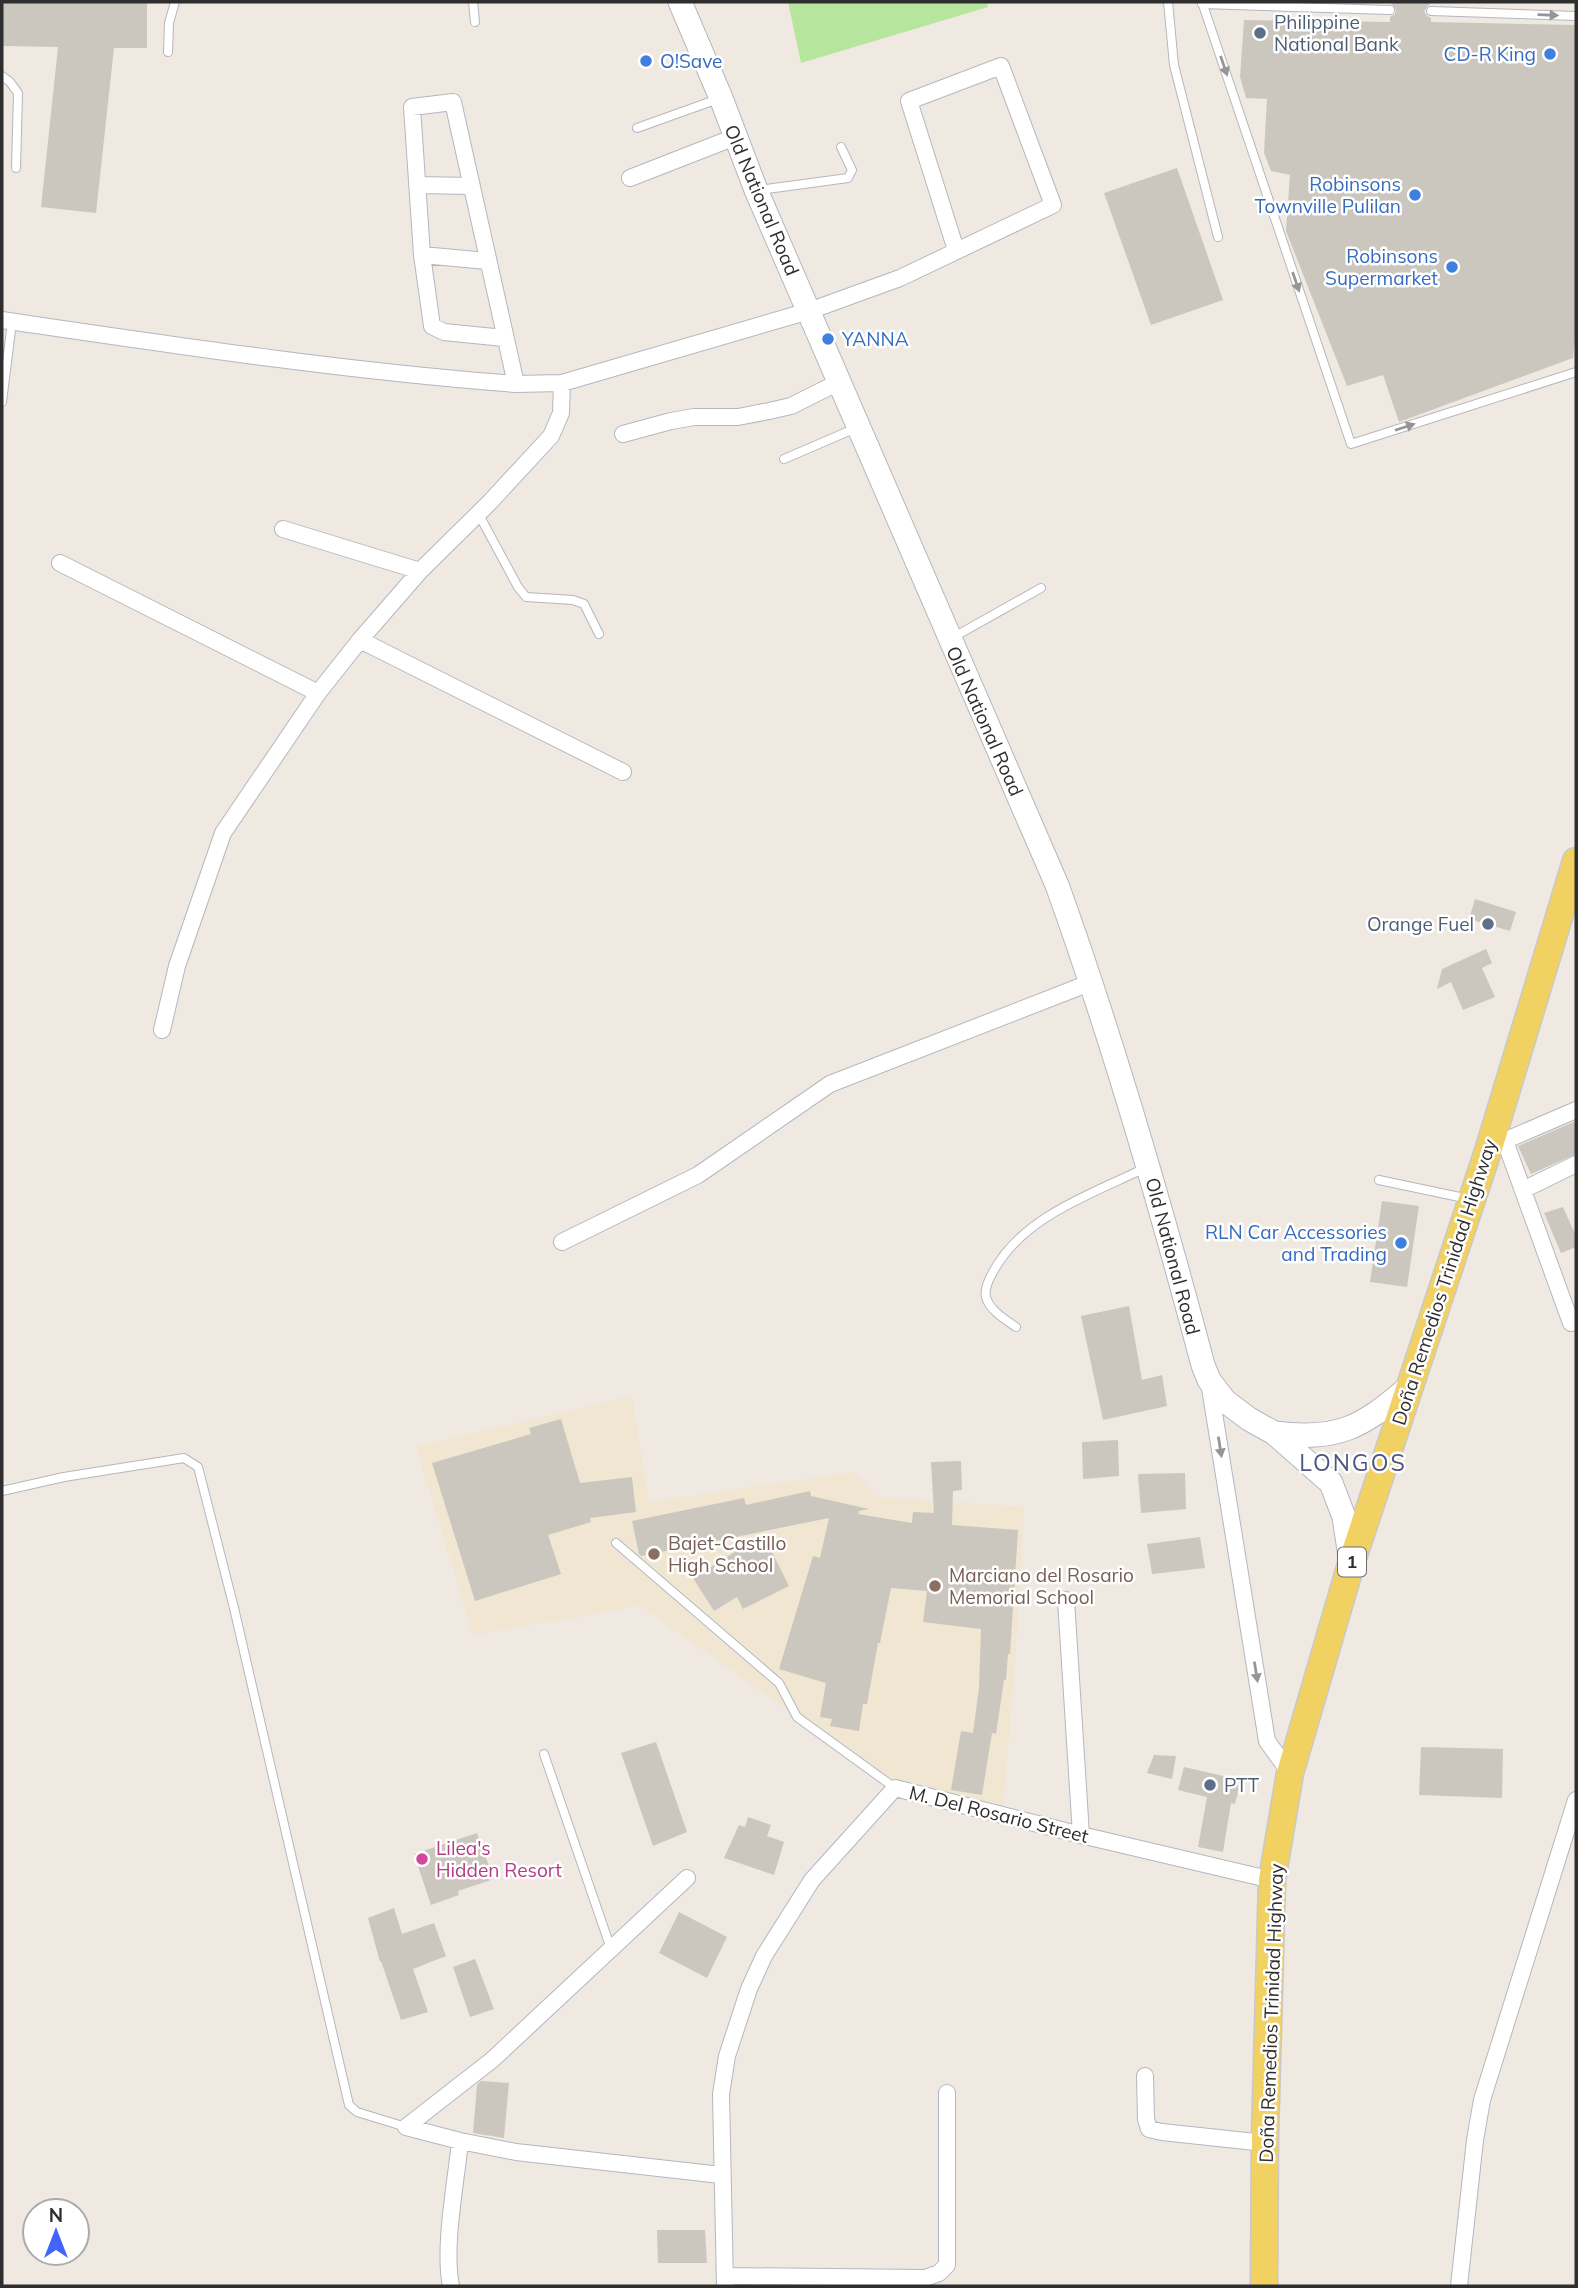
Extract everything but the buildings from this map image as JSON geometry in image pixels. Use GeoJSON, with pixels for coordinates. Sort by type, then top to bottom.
{"type":"FeatureCollection","features":[{"type":"Feature","properties":{"kind":"main road","name":"Old National Road"},"geometry":{"type":"LineString","coordinates":[[680,2],[756,190],[1057,886],[1092,982],[1209,1380],[1225,1401],[1274,1433],[1331,1483],[1344,1517],[1351,1564]]}},
{"type":"Feature","properties":{"kind":"main road","name":"Doña Remedios Trinidad Highway"},"geometry":{"type":"LineString","coordinates":[[1264,2286],[1272,1880],[1290,1773],[1351,1564],[1409,1387],[1471,1199],[1497,1144],[1576,862]]}},
{"type":"Feature","properties":{"kind":"main road","name":"Old National Road"},"geometry":{"type":"LineString","coordinates":[[1274,1433],[1324,1435],[1359,1425],[1409,1387]]}},
{"type":"Feature","properties":{"kind":"street"},"geometry":{"type":"LineString","coordinates":[[7,321],[446,379],[516,384],[562,383],[809,311],[900,278],[1053,205],[1001,66],[909,101],[956,250]]}},
{"type":"Feature","properties":{"kind":"street"},"geometry":{"type":"LineString","coordinates":[[504,338],[444,332],[432,326],[422,255],[412,107],[453,102],[516,384]]}},
{"type":"Feature","properties":{"kind":"street"},"geometry":{"type":"LineString","coordinates":[[629,178],[735,137]]}},
{"type":"Feature","properties":{"kind":"street"},"geometry":{"type":"LineString","coordinates":[[417,185],[472,186]]}},
{"type":"Feature","properties":{"kind":"street"},"geometry":{"type":"LineString","coordinates":[[422,255],[488,261]]}},
{"type":"Feature","properties":{"kind":"street"},"geometry":{"type":"LineString","coordinates":[[623,434],[694,417],[738,417],[790,406],[839,382]]}},
{"type":"Feature","properties":{"kind":"street"},"geometry":{"type":"LineString","coordinates":[[162,1030],[177,966],[223,833],[318,693],[360,640],[420,571],[551,436],[561,413],[562,383]]}},
{"type":"Feature","properties":{"kind":"street"},"geometry":{"type":"LineString","coordinates":[[283,528],[420,571]]}},
{"type":"Feature","properties":{"kind":"street"},"geometry":{"type":"LineString","coordinates":[[60,563],[318,693]]}},
{"type":"Feature","properties":{"kind":"street"},"geometry":{"type":"LineString","coordinates":[[360,640],[623,772]]}},
{"type":"Feature","properties":{"kind":"street"},"geometry":{"type":"LineString","coordinates":[[562,1242],[698,1175],[831,1084],[1092,982]]}},
{"type":"Feature","properties":{"kind":"street"},"geometry":{"type":"LineString","coordinates":[[1571,1323],[1523,1190],[1497,1144],[1576,1110]]}},
{"type":"Feature","properties":{"kind":"street"},"geometry":{"type":"LineString","coordinates":[[1523,1190],[1576,1164]]}},
{"type":"Feature","properties":{"kind":"street"},"geometry":{"type":"LineString","coordinates":[[1209,1380],[1267,1741],[1290,1773]]}},
{"type":"Feature","properties":{"kind":"street"},"geometry":{"type":"LineString","coordinates":[[1066,1600],[1081,1835]]}},
{"type":"Feature","properties":{"kind":"street","name":"M. Del Rosario Street"},"geometry":{"type":"LineString","coordinates":[[726,2281],[721,2175],[721,2094],[727,2056],[749,1989],[764,1956],[812,1880],[895,1788],[1272,1880]]}},
{"type":"Feature","properties":{"kind":"street"},"geometry":{"type":"LineString","coordinates":[[1459,2286],[1482,2100],[1576,1800]]}},
{"type":"Feature","properties":{"kind":"street"},"geometry":{"type":"LineString","coordinates":[[406,2127],[492,2060],[687,1878]]}},
{"type":"Feature","properties":{"kind":"street"},"geometry":{"type":"LineString","coordinates":[[1145,2076],[1146,2119],[1149,2129],[1265,2143]]}},
{"type":"Feature","properties":{"kind":"street"},"geometry":{"type":"LineString","coordinates":[[726,2281],[925,2278],[939,2273],[947,2265],[947,2093]]}},
{"type":"Feature","properties":{"kind":"street"},"geometry":{"type":"LineString","coordinates":[[406,2127],[516,2152],[721,2175]]}},
{"type":"Feature","properties":{"kind":"street"},"geometry":{"type":"LineString","coordinates":[[451,2286],[451,2222],[460,2141]]}},
{"type":"Feature","properties":{"kind":"lane"},"geometry":{"type":"LineString","coordinates":[[168,52],[169,23],[175,2]]}},
{"type":"Feature","properties":{"kind":"lane"},"geometry":{"type":"LineString","coordinates":[[473,2],[475,22]]}},
{"type":"Feature","properties":{"kind":"lane"},"geometry":{"type":"LineString","coordinates":[[1168,2],[1174,65],[1217,237]]}},
{"type":"Feature","properties":{"kind":"lane"},"geometry":{"type":"LineString","coordinates":[[1390,10],[1202,3],[1351,444],[1576,372]]}},
{"type":"Feature","properties":{"kind":"lane"},"geometry":{"type":"LineString","coordinates":[[1431,11],[1576,16]]}},
{"type":"Feature","properties":{"kind":"lane"},"geometry":{"type":"LineString","coordinates":[[2,76],[18,93],[16,168]]}},
{"type":"Feature","properties":{"kind":"lane"},"geometry":{"type":"LineString","coordinates":[[637,128],[721,99]]}},
{"type":"Feature","properties":{"kind":"lane"},"geometry":{"type":"LineString","coordinates":[[756,190],[848,178],[852,170],[841,147]]}},
{"type":"Feature","properties":{"kind":"lane"},"geometry":{"type":"LineString","coordinates":[[2,402],[7,321]]}},
{"type":"Feature","properties":{"kind":"lane"},"geometry":{"type":"LineString","coordinates":[[784,459],[858,427]]}},
{"type":"Feature","properties":{"kind":"lane"},"geometry":{"type":"LineString","coordinates":[[478,513],[526,597],[573,600],[584,604],[599,635]]}},
{"type":"Feature","properties":{"kind":"lane"},"geometry":{"type":"LineString","coordinates":[[949,639],[1041,589]]}},
{"type":"Feature","properties":{"kind":"lane"},"geometry":{"type":"LineString","coordinates":[[1016,1327],[994,1310],[986,1297],[988,1282],[1000,1260],[1032,1226],[1148,1167]]}},
{"type":"Feature","properties":{"kind":"lane"},"geometry":{"type":"LineString","coordinates":[[1378,1180],[1471,1199]]}},
{"type":"Feature","properties":{"kind":"lane"},"geometry":{"type":"LineString","coordinates":[[2,1491],[64,1477],[184,1458],[198,1468],[234,1608],[349,2105],[357,2112],[406,2127]]}},
{"type":"Feature","properties":{"kind":"lane"},"geometry":{"type":"LineString","coordinates":[[616,1543],[779,1682],[797,1717],[895,1788]]}},
{"type":"Feature","properties":{"kind":"lane"},"geometry":{"type":"LineString","coordinates":[[544,1754],[611,1950]]}},
{"type":"Feature","properties":{"kind":"shaded area","name":"Bajet-Castillo High School"},"geometry":{"type":"Polygon","coordinates":[[[632,1396],[649,1502],[853,1472],[877,1497],[1024,1507],[1003,1807],[880,1775],[640,1606],[473,1635],[416,1447],[632,1396]]]}},
{"type":"Feature","properties":{"kind":"green space"},"geometry":{"type":"Polygon","coordinates":[[[788,2],[987,2],[988,7],[801,63],[788,2]]]}},
{"type":"Feature","properties":{"kind":"place","name":"Philippine National Bank"},"geometry":{"type":"Point","coordinates":[1260,33]}},
{"type":"Feature","properties":{"kind":"place","name":"CD-R King"},"geometry":{"type":"Point","coordinates":[1550,54]}},
{"type":"Feature","properties":{"kind":"place","name":"O!Save"},"geometry":{"type":"Point","coordinates":[646,61]}},
{"type":"Feature","properties":{"kind":"place","name":"Robinsons Townville Pulilan"},"geometry":{"type":"Point","coordinates":[1415,195]}},
{"type":"Feature","properties":{"kind":"place","name":"Robinsons Supermarket"},"geometry":{"type":"Point","coordinates":[1452,267]}},
{"type":"Feature","properties":{"kind":"place","name":"YANNA"},"geometry":{"type":"Point","coordinates":[828,339]}},
{"type":"Feature","properties":{"kind":"place","name":"Orange Fuel"},"geometry":{"type":"Point","coordinates":[1488,924]}},
{"type":"Feature","properties":{"kind":"place","name":"RLN Car Accessories and Trading"},"geometry":{"type":"Point","coordinates":[1401,1243]}},
{"type":"Feature","properties":{"kind":"place","name":"Bajet-Castillo High School"},"geometry":{"type":"Point","coordinates":[654,1554]}},
{"type":"Feature","properties":{"kind":"place","name":"Marciano del Rosario Memorial School"},"geometry":{"type":"Point","coordinates":[935,1586]}},
{"type":"Feature","properties":{"kind":"place","name":"PTT"},"geometry":{"type":"Point","coordinates":[1210,1785]}},
{"type":"Feature","properties":{"kind":"place","name":"Lilea's Hidden Resort"},"geometry":{"type":"Point","coordinates":[422,1859]}},
{"type":"Feature","properties":{"kind":"district","name":"LONGOS"},"geometry":{"type":"Point","coordinates":[1353,1463]}}]}
